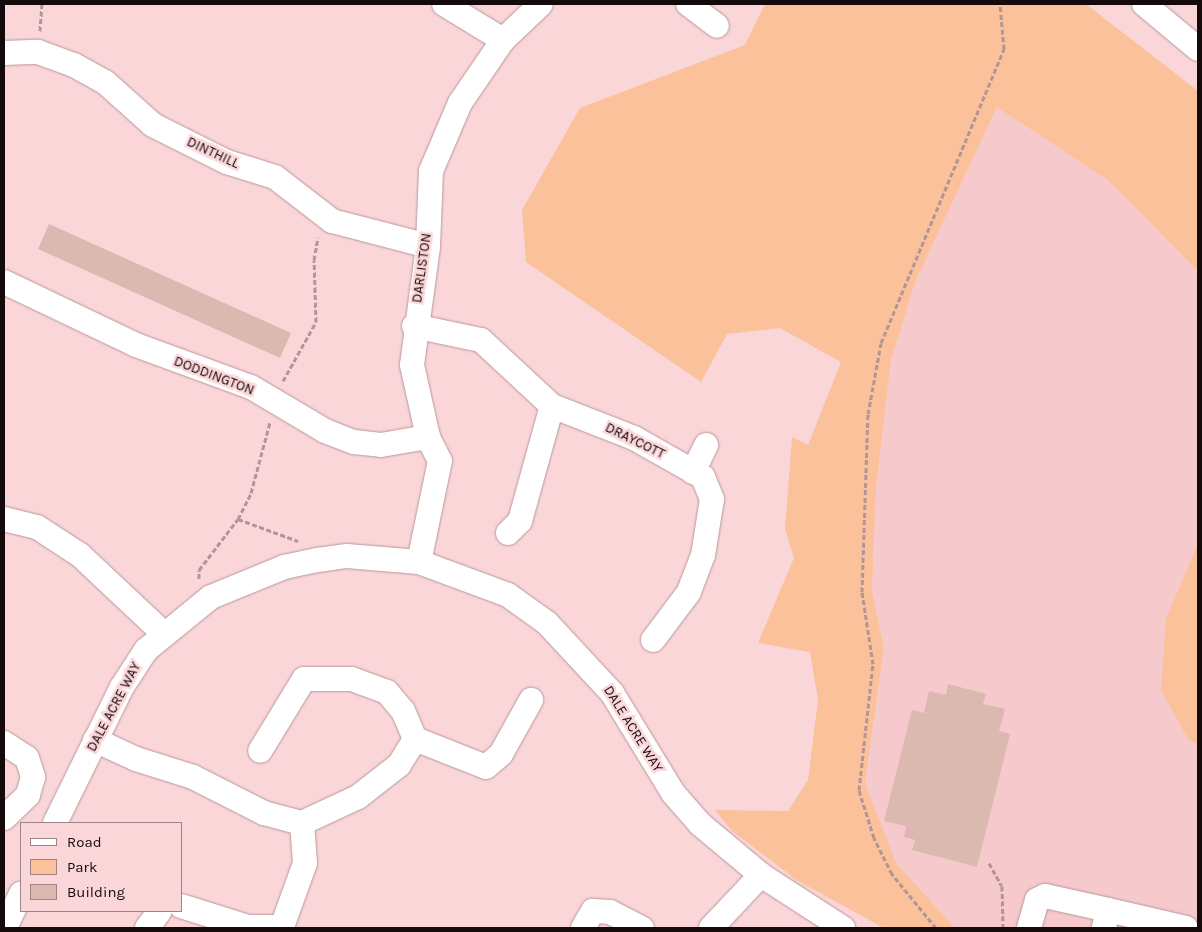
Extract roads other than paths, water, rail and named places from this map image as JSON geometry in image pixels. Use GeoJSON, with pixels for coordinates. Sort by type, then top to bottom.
{"type":"FeatureCollection","features":[{"type":"Feature","properties":{"kind":"street"},"geometry":{"type":"LineString","coordinates":[[444,4],[504,40]]}},
{"type":"Feature","properties":{"kind":"street","name":"DARLISTON"},"geometry":{"type":"LineString","coordinates":[[419,562],[440,462],[428,437],[412,365],[414,326],[428,246],[431,172],[460,103],[504,40],[541,4]]}},
{"type":"Feature","properties":{"kind":"street"},"geometry":{"type":"LineString","coordinates":[[688,4],[717,26]]}},
{"type":"Feature","properties":{"kind":"street"},"geometry":{"type":"LineString","coordinates":[[1144,4],[1198,49]]}},
{"type":"Feature","properties":{"kind":"street","name":"DINTHILL"},"geometry":{"type":"LineString","coordinates":[[4,53],[38,52],[105,82],[171,135],[293,188],[332,221],[428,246]]}},
{"type":"Feature","properties":{"kind":"street","name":"DODDINGTON"},"geometry":{"type":"LineString","coordinates":[[4,282],[136,345],[251,387],[272,401],[354,442],[381,445],[428,437]]}},
{"type":"Feature","properties":{"kind":"street","name":"DRAYCOTT"},"geometry":{"type":"LineString","coordinates":[[414,326],[481,340],[552,406],[634,438],[703,477],[712,498],[704,555],[689,592],[653,640]]}},
{"type":"Feature","properties":{"kind":"street"},"geometry":{"type":"LineString","coordinates":[[508,532],[520,521],[552,406]]}},
{"type":"Feature","properties":{"kind":"street"},"geometry":{"type":"LineString","coordinates":[[693,472],[706,445]]}},
{"type":"Feature","properties":{"kind":"street"},"geometry":{"type":"LineString","coordinates":[[4,519],[37,527],[80,555],[164,634]]}},
{"type":"Feature","properties":{"kind":"street","name":"DALE ACRE WAY"},"geometry":{"type":"LineString","coordinates":[[55,822],[95,740],[146,650],[198,607],[250,578],[284,566],[347,556],[419,562],[508,595],[572,646],[612,693],[673,793],[700,824],[761,876],[843,928]]}},
{"type":"Feature","properties":{"kind":"street"},"geometry":{"type":"LineString","coordinates":[[260,751],[304,680],[352,678],[387,692],[403,711],[415,739],[476,765],[493,764],[532,700]]}},
{"type":"Feature","properties":{"kind":"street"},"geometry":{"type":"LineString","coordinates":[[95,740],[136,760],[193,777],[264,813],[302,823],[358,797],[399,765],[415,739]]}},
{"type":"Feature","properties":{"kind":"street"},"geometry":{"type":"LineString","coordinates":[[4,743],[27,758],[33,778],[28,796],[4,818]]}},
{"type":"Feature","properties":{"kind":"street"},"geometry":{"type":"LineString","coordinates":[[182,906],[248,927],[284,928],[305,863],[302,823]]}},
{"type":"Feature","properties":{"kind":"street"},"geometry":{"type":"LineString","coordinates":[[711,928],[761,876]]}},
{"type":"Feature","properties":{"kind":"street"},"geometry":{"type":"LineString","coordinates":[[5,928],[20,896]]}},
{"type":"Feature","properties":{"kind":"street"},"geometry":{"type":"LineString","coordinates":[[1029,928],[1037,900],[1045,896],[1106,919],[1186,928]]}},
{"type":"Feature","properties":{"kind":"street"},"geometry":{"type":"LineString","coordinates":[[147,928],[159,912]]}},
{"type":"Feature","properties":{"kind":"street"},"geometry":{"type":"LineString","coordinates":[[588,920],[610,912],[642,928]]}}]}
